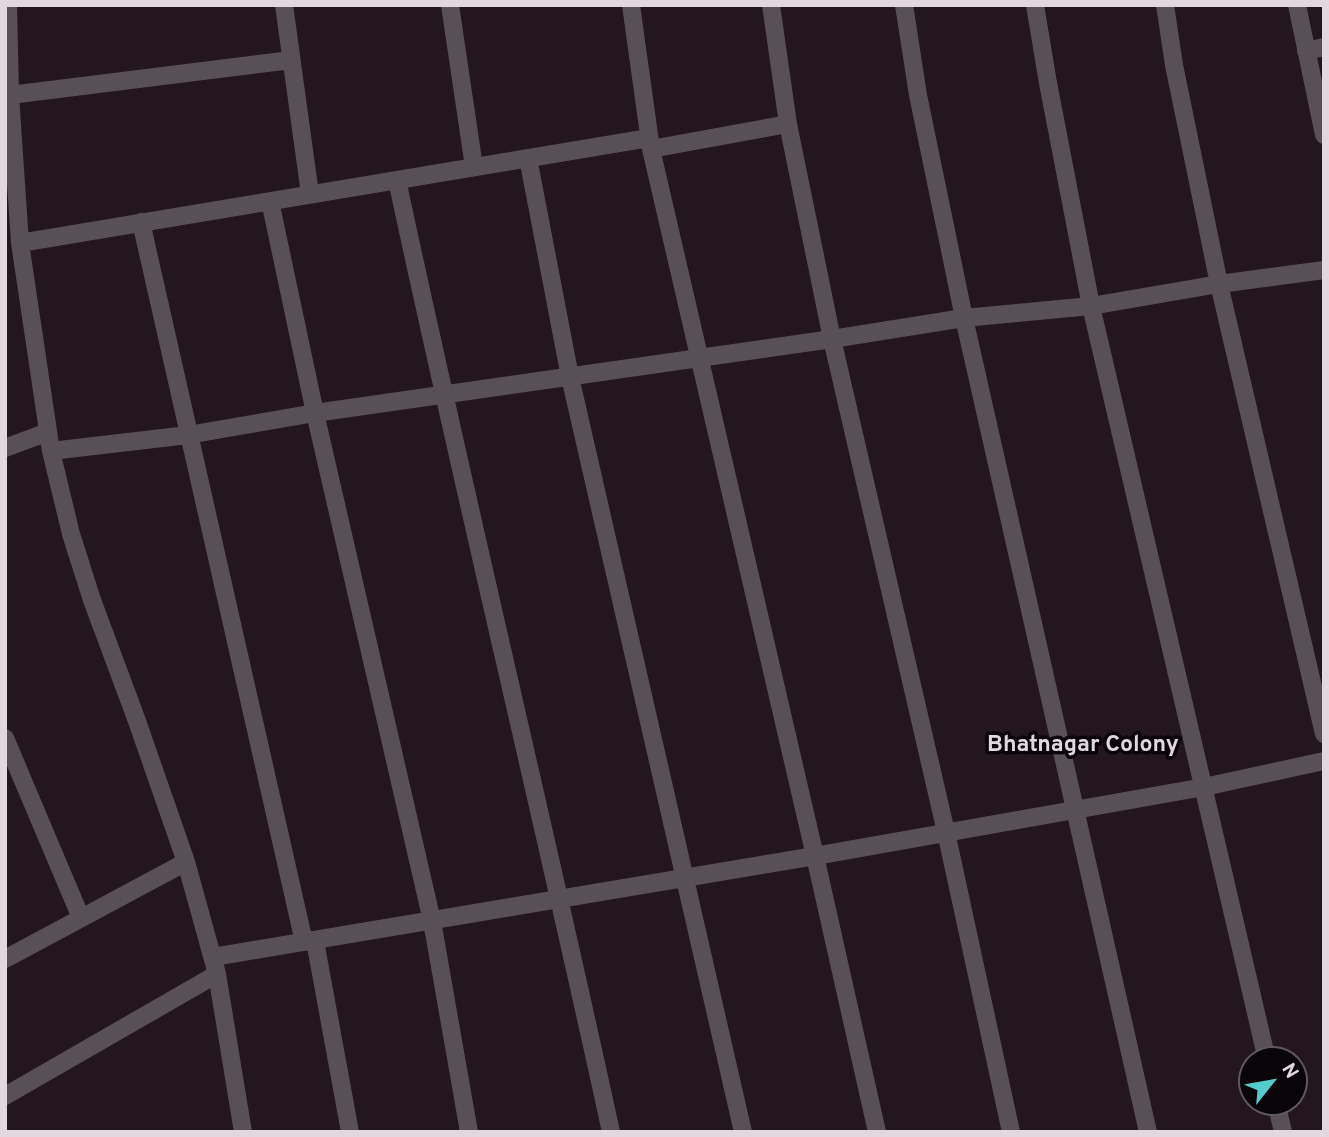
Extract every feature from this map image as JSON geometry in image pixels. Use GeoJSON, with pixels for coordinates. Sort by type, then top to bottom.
{"type":"FeatureCollection","features":[{"type":"Feature","properties":{"kind":"street"},"geometry":{"type":"LineString","coordinates":[[8,5],[11,197],[51,451],[71,534],[92,600],[186,862],[215,966],[243,1132]]}},
{"type":"Feature","properties":{"kind":"street"},"geometry":{"type":"LineString","coordinates":[[284,5],[310,194]]}},
{"type":"Feature","properties":{"kind":"street"},"geometry":{"type":"LineString","coordinates":[[450,5],[474,167]]}},
{"type":"Feature","properties":{"kind":"street"},"geometry":{"type":"LineString","coordinates":[[631,5],[650,143],[877,1132]]}},
{"type":"Feature","properties":{"kind":"street"},"geometry":{"type":"LineString","coordinates":[[771,5],[788,124],[832,339],[946,832],[1011,1132]]}},
{"type":"Feature","properties":{"kind":"street"},"geometry":{"type":"LineString","coordinates":[[904,5],[918,95],[964,318],[1148,1132]]}},
{"type":"Feature","properties":{"kind":"street"},"geometry":{"type":"LineString","coordinates":[[1035,5],[1091,306],[1264,1046]]}},
{"type":"Feature","properties":{"kind":"street"},"geometry":{"type":"LineString","coordinates":[[1165,5],[1174,65],[1219,284],[1324,734]]}},
{"type":"Feature","properties":{"kind":"street"},"geometry":{"type":"LineString","coordinates":[[1297,5],[1315,49],[1324,135]]}},
{"type":"Feature","properties":{"kind":"street"},"geometry":{"type":"LineString","coordinates":[[10,95],[291,60]]}},
{"type":"Feature","properties":{"kind":"street"},"geometry":{"type":"LineString","coordinates":[[20,243],[528,158],[788,124]]}},
{"type":"Feature","properties":{"kind":"street"},"geometry":{"type":"LineString","coordinates":[[528,158],[570,377],[743,1132]]}},
{"type":"Feature","properties":{"kind":"street"},"geometry":{"type":"LineString","coordinates":[[397,180],[443,395],[561,900],[611,1132]]}},
{"type":"Feature","properties":{"kind":"street"},"geometry":{"type":"LineString","coordinates":[[270,201],[315,413],[432,921],[469,1132]]}},
{"type":"Feature","properties":{"kind":"street"},"geometry":{"type":"LineString","coordinates":[[141,222],[188,435],[309,941],[350,1132]]}},
{"type":"Feature","properties":{"kind":"street"},"geometry":{"type":"LineString","coordinates":[[51,451],[188,435],[315,413],[964,318],[1091,306],[1219,284],[1324,270]]}},
{"type":"Feature","properties":{"kind":"street"},"geometry":{"type":"LineString","coordinates":[[5,448],[48,432]]}},
{"type":"Feature","properties":{"kind":"street"},"geometry":{"type":"LineString","coordinates":[[5,738],[81,918]]}},
{"type":"Feature","properties":{"kind":"street"},"geometry":{"type":"LineString","coordinates":[[5,1096],[215,966],[309,941],[815,856],[1204,787],[1324,761]]}},
{"type":"Feature","properties":{"kind":"street"},"geometry":{"type":"LineString","coordinates":[[5,959],[186,862]]}},
{"type":"Feature","properties":{"kind":"district","name":"Bhatnagar Colony"},"geometry":{"type":"Point","coordinates":[1083,746]}}]}
